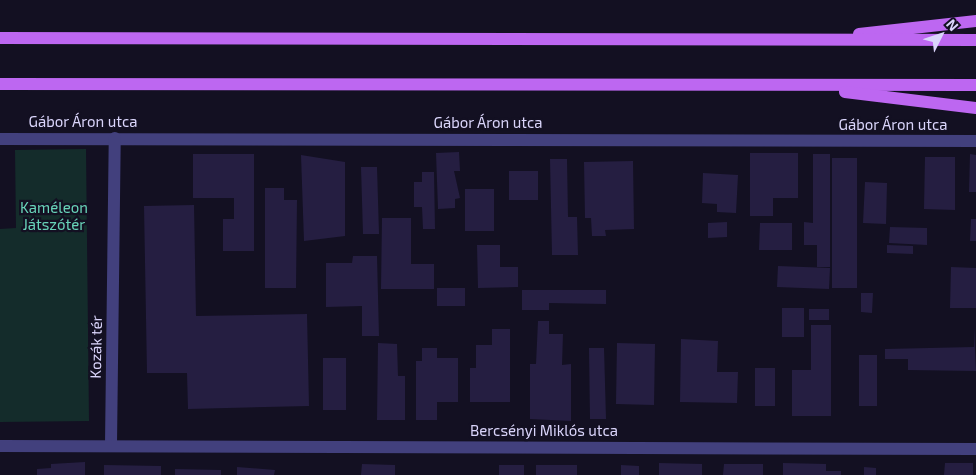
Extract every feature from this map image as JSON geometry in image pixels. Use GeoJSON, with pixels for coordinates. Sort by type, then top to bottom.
{"type":"FeatureCollection","features":[{"type":"Feature","properties":{"kind":"main road"},"geometry":{"type":"LineString","coordinates":[[792,41],[976,21]]}},
{"type":"Feature","properties":{"kind":"main road"},"geometry":{"type":"LineString","coordinates":[[0,38],[976,40]]}},
{"type":"Feature","properties":{"kind":"main road"},"geometry":{"type":"LineString","coordinates":[[0,84],[976,85]]}},
{"type":"Feature","properties":{"kind":"main road"},"geometry":{"type":"LineString","coordinates":[[788,85],[976,108]]}},
{"type":"Feature","properties":{"kind":"street","name":"Kozák tér"},"geometry":{"type":"LineString","coordinates":[[111,445],[116,138]]}},
{"type":"Feature","properties":{"kind":"street","name":"Gábor Áron utca"},"geometry":{"type":"LineString","coordinates":[[0,139],[976,141]]}},
{"type":"Feature","properties":{"kind":"street"},"geometry":{"type":"LineString","coordinates":[[0,446],[111,445]]}},
{"type":"Feature","properties":{"kind":"street","name":"Bercsényi Miklós utca"},"geometry":{"type":"LineString","coordinates":[[111,445],[976,449]]}},
{"type":"Feature","properties":{"kind":"green space","name":"Kaméleon Játszótér"},"geometry":{"type":"Polygon","coordinates":[[[86,149],[89,421],[0,422],[0,229],[16,228],[15,150],[86,149]]]}},
{"type":"Feature","properties":{"kind":"building"},"geometry":{"type":"Polygon","coordinates":[[[459,152],[460,171],[454,171],[460,198],[455,199],[455,208],[438,209],[436,153],[459,152]]]}},
{"type":"Feature","properties":{"kind":"building"},"geometry":{"type":"Polygon","coordinates":[[[750,153],[798,153],[798,198],[773,198],[773,216],[750,216],[750,153]]]}},
{"type":"Feature","properties":{"kind":"building"},"geometry":{"type":"Polygon","coordinates":[[[193,154],[254,154],[254,251],[223,251],[223,219],[234,219],[234,198],[193,198],[193,154]]]}},
{"type":"Feature","properties":{"kind":"building"},"geometry":{"type":"Polygon","coordinates":[[[813,154],[830,154],[830,267],[817,267],[817,245],[804,245],[804,222],[813,223],[813,154]]]}},
{"type":"Feature","properties":{"kind":"building"},"geometry":{"type":"Polygon","coordinates":[[[970,154],[976,155],[976,192],[969,192],[970,154]]]}},
{"type":"Feature","properties":{"kind":"building"},"geometry":{"type":"Polygon","coordinates":[[[301,155],[345,162],[345,236],[304,241],[301,155]]]}},
{"type":"Feature","properties":{"kind":"building"},"geometry":{"type":"Polygon","coordinates":[[[925,157],[955,157],[955,210],[924,209],[925,157]]]}},
{"type":"Feature","properties":{"kind":"building"},"geometry":{"type":"Polygon","coordinates":[[[832,158],[857,158],[857,288],[832,288],[832,158]]]}},
{"type":"Feature","properties":{"kind":"building"},"geometry":{"type":"Polygon","coordinates":[[[550,159],[567,159],[568,217],[577,217],[578,255],[552,255],[550,159]]]}},
{"type":"Feature","properties":{"kind":"building"},"geometry":{"type":"Polygon","coordinates":[[[633,161],[634,229],[605,230],[606,236],[592,236],[591,218],[585,218],[584,162],[633,161]]]}},
{"type":"Feature","properties":{"kind":"building"},"geometry":{"type":"Polygon","coordinates":[[[361,167],[377,167],[379,234],[363,234],[361,167]]]}},
{"type":"Feature","properties":{"kind":"building"},"geometry":{"type":"Polygon","coordinates":[[[509,171],[538,171],[538,200],[509,200],[509,171]]]}},
{"type":"Feature","properties":{"kind":"building"},"geometry":{"type":"Polygon","coordinates":[[[422,172],[434,172],[435,229],[423,229],[422,207],[414,207],[414,182],[422,182],[422,172]]]}},
{"type":"Feature","properties":{"kind":"building"},"geometry":{"type":"Polygon","coordinates":[[[703,173],[738,175],[736,213],[717,212],[717,204],[702,203],[703,173]]]}},
{"type":"Feature","properties":{"kind":"building"},"geometry":{"type":"Polygon","coordinates":[[[865,182],[887,183],[886,224],[863,223],[865,182]]]}},
{"type":"Feature","properties":{"kind":"building"},"geometry":{"type":"Polygon","coordinates":[[[265,188],[284,188],[284,200],[297,200],[296,288],[265,288],[265,188]]]}},
{"type":"Feature","properties":{"kind":"building"},"geometry":{"type":"Polygon","coordinates":[[[465,189],[494,189],[494,231],[465,231],[465,189]]]}},
{"type":"Feature","properties":{"kind":"building"},"geometry":{"type":"Polygon","coordinates":[[[194,205],[196,316],[307,314],[309,406],[188,409],[187,373],[147,373],[144,206],[194,205]]]}},
{"type":"Feature","properties":{"kind":"building"},"geometry":{"type":"Polygon","coordinates":[[[382,218],[411,218],[411,264],[434,264],[434,289],[381,289],[382,218]]]}},
{"type":"Feature","properties":{"kind":"building"},"geometry":{"type":"Polygon","coordinates":[[[971,219],[976,219],[976,241],[970,241],[971,219]]]}},
{"type":"Feature","properties":{"kind":"building"},"geometry":{"type":"Polygon","coordinates":[[[727,222],[727,237],[708,238],[708,223],[727,222]]]}},
{"type":"Feature","properties":{"kind":"building"},"geometry":{"type":"Polygon","coordinates":[[[760,223],[792,223],[792,250],[759,250],[760,223]]]}},
{"type":"Feature","properties":{"kind":"building"},"geometry":{"type":"Polygon","coordinates":[[[890,227],[927,228],[927,245],[889,243],[890,227]]]}},
{"type":"Feature","properties":{"kind":"building"},"geometry":{"type":"Polygon","coordinates":[[[477,245],[500,245],[500,267],[518,267],[518,287],[478,288],[477,245]]]}},
{"type":"Feature","properties":{"kind":"building"},"geometry":{"type":"Polygon","coordinates":[[[887,245],[913,246],[913,254],[887,253],[887,245]]]}},
{"type":"Feature","properties":{"kind":"building"},"geometry":{"type":"Polygon","coordinates":[[[353,256],[377,256],[379,336],[362,336],[362,306],[326,307],[326,263],[352,263],[353,256]]]}},
{"type":"Feature","properties":{"kind":"building"},"geometry":{"type":"Polygon","coordinates":[[[778,266],[830,268],[829,289],[777,287],[778,266]]]}},
{"type":"Feature","properties":{"kind":"building"},"geometry":{"type":"Polygon","coordinates":[[[951,267],[976,268],[976,308],[950,308],[951,267]]]}},
{"type":"Feature","properties":{"kind":"building"},"geometry":{"type":"Polygon","coordinates":[[[437,288],[465,288],[465,306],[437,306],[437,288]]]}},
{"type":"Feature","properties":{"kind":"building"},"geometry":{"type":"Polygon","coordinates":[[[522,290],[606,290],[606,304],[549,303],[549,310],[522,310],[522,290]]]}},
{"type":"Feature","properties":{"kind":"building"},"geometry":{"type":"Polygon","coordinates":[[[861,293],[873,293],[872,313],[861,312],[861,293]]]}},
{"type":"Feature","properties":{"kind":"building"},"geometry":{"type":"Polygon","coordinates":[[[782,308],[804,308],[804,337],[782,337],[782,308]]]}},
{"type":"Feature","properties":{"kind":"building"},"geometry":{"type":"Polygon","coordinates":[[[809,309],[829,309],[829,320],[809,320],[809,309]]]}},
{"type":"Feature","properties":{"kind":"building"},"geometry":{"type":"Polygon","coordinates":[[[538,321],[549,321],[549,334],[563,334],[562,365],[571,364],[571,421],[530,419],[530,364],[536,364],[538,321]]]}},
{"type":"Feature","properties":{"kind":"building"},"geometry":{"type":"Polygon","coordinates":[[[811,325],[831,325],[831,416],[792,416],[792,370],[811,370],[811,325]]]}},
{"type":"Feature","properties":{"kind":"building"},"geometry":{"type":"Polygon","coordinates":[[[974,327],[976,371],[908,370],[908,359],[885,359],[885,349],[974,347],[974,327]]]}},
{"type":"Feature","properties":{"kind":"building"},"geometry":{"type":"Polygon","coordinates":[[[492,329],[510,329],[510,402],[470,402],[470,368],[476,368],[476,345],[492,345],[492,329]]]}},
{"type":"Feature","properties":{"kind":"building"},"geometry":{"type":"Polygon","coordinates":[[[681,339],[718,341],[717,372],[738,372],[737,403],[680,402],[681,339]]]}},
{"type":"Feature","properties":{"kind":"building"},"geometry":{"type":"Polygon","coordinates":[[[378,343],[397,344],[398,376],[405,376],[405,420],[377,420],[378,343]]]}},
{"type":"Feature","properties":{"kind":"building"},"geometry":{"type":"Polygon","coordinates":[[[617,343],[655,344],[654,405],[616,404],[617,343]]]}},
{"type":"Feature","properties":{"kind":"building"},"geometry":{"type":"Polygon","coordinates":[[[422,348],[437,348],[437,358],[458,358],[458,402],[437,402],[437,420],[416,420],[416,361],[422,361],[422,348]]]}},
{"type":"Feature","properties":{"kind":"building"},"geometry":{"type":"Polygon","coordinates":[[[589,348],[604,348],[606,419],[590,419],[589,348]]]}},
{"type":"Feature","properties":{"kind":"building"},"geometry":{"type":"Polygon","coordinates":[[[859,355],[877,355],[877,406],[859,406],[859,355]]]}},
{"type":"Feature","properties":{"kind":"building"},"geometry":{"type":"Polygon","coordinates":[[[323,358],[346,358],[346,410],[323,410],[323,358]]]}},
{"type":"Feature","properties":{"kind":"building"},"geometry":{"type":"Polygon","coordinates":[[[755,368],[775,368],[775,406],[755,406],[755,368]]]}},
{"type":"Feature","properties":{"kind":"building"},"geometry":{"type":"Polygon","coordinates":[[[85,462],[85,475],[37,475],[37,469],[51,468],[51,464],[85,462]]]}},
{"type":"Feature","properties":{"kind":"building"},"geometry":{"type":"Polygon","coordinates":[[[659,463],[702,464],[702,475],[659,475],[659,463]]]}},
{"type":"Feature","properties":{"kind":"building"},"geometry":{"type":"Polygon","coordinates":[[[783,463],[826,464],[826,471],[841,471],[841,475],[783,475],[783,463]]]}},
{"type":"Feature","properties":{"kind":"building"},"geometry":{"type":"Polygon","coordinates":[[[945,463],[973,463],[973,475],[944,475],[945,463]]]}},
{"type":"Feature","properties":{"kind":"building"},"geometry":{"type":"Polygon","coordinates":[[[362,464],[395,465],[395,475],[361,475],[362,464]]]}},
{"type":"Feature","properties":{"kind":"building"},"geometry":{"type":"Polygon","coordinates":[[[724,464],[763,464],[763,475],[723,475],[724,464]]]}},
{"type":"Feature","properties":{"kind":"building"},"geometry":{"type":"Polygon","coordinates":[[[104,465],[161,466],[161,475],[104,475],[104,465]]]}},
{"type":"Feature","properties":{"kind":"building"},"geometry":{"type":"Polygon","coordinates":[[[499,465],[524,465],[524,475],[499,475],[499,465]]]}},
{"type":"Feature","properties":{"kind":"building"},"geometry":{"type":"Polygon","coordinates":[[[536,465],[577,465],[577,475],[536,475],[536,465]]]}},
{"type":"Feature","properties":{"kind":"building"},"geometry":{"type":"Polygon","coordinates":[[[621,465],[639,466],[639,475],[621,475],[621,465]]]}},
{"type":"Feature","properties":{"kind":"building"},"geometry":{"type":"Polygon","coordinates":[[[237,467],[275,470],[274,475],[237,475],[237,467]]]}},
{"type":"Feature","properties":{"kind":"building"},"geometry":{"type":"Polygon","coordinates":[[[864,467],[876,468],[876,475],[864,475],[864,467]]]}},
{"type":"Feature","properties":{"kind":"building"},"geometry":{"type":"Polygon","coordinates":[[[175,469],[221,470],[221,475],[175,475],[175,469]]]}}]}
